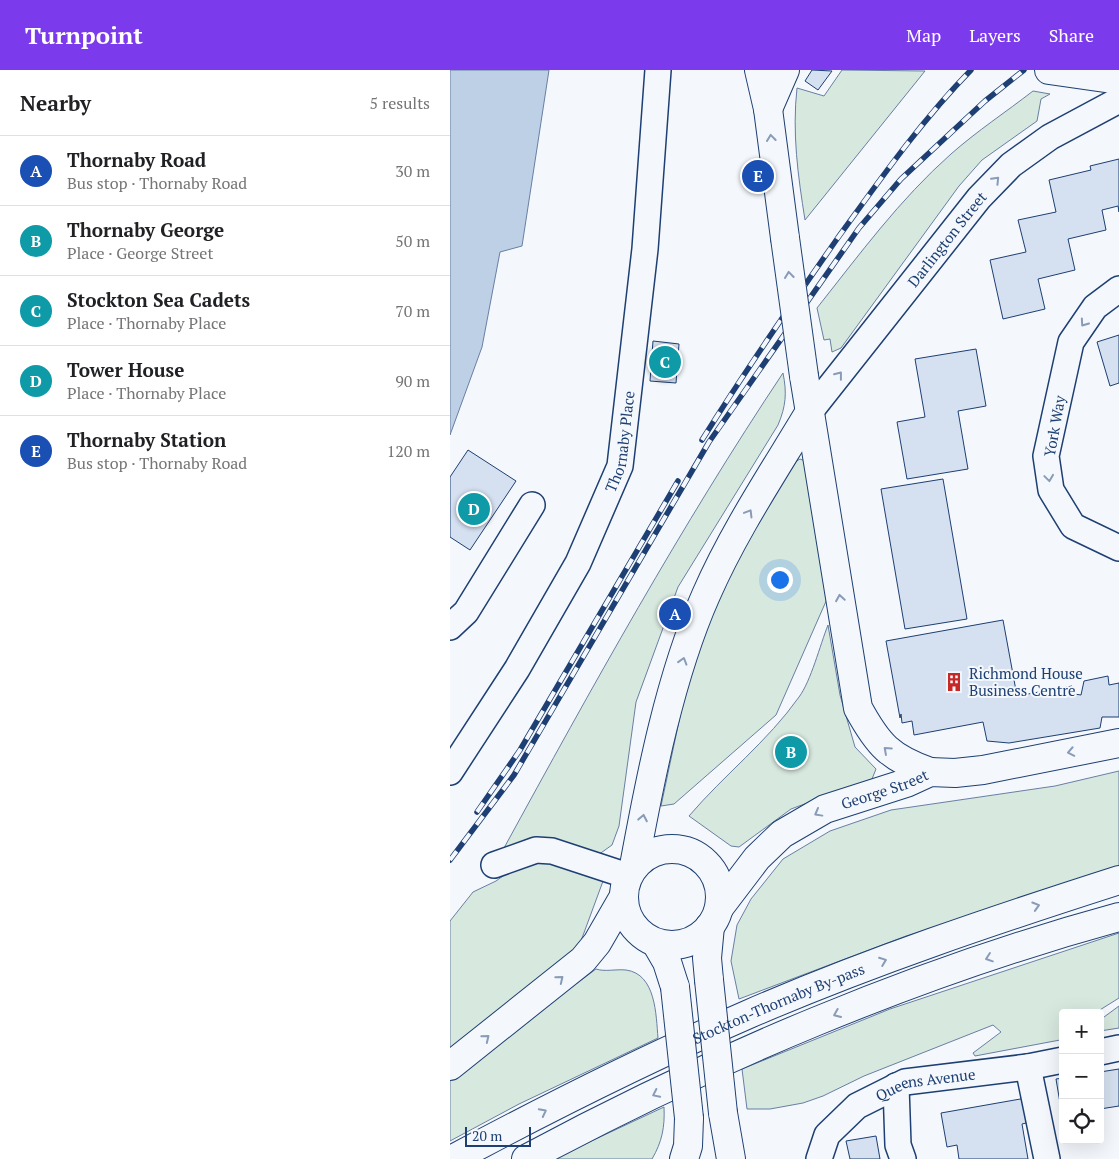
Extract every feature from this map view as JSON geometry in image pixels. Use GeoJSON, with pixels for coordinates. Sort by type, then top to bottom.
{"type":"FeatureCollection","features":[{"type":"Feature","properties":{"kind":"main road"},"geometry":{"type":"LineString","coordinates":[[760,70],[768,109],[809,413],[858,708],[873,736],[891,754],[930,772]]}},
{"type":"Feature","properties":{"kind":"main road"},"geometry":{"type":"LineString","coordinates":[[768,109],[785,70]]}},
{"type":"Feature","properties":{"kind":"main road"},"geometry":{"type":"LineString","coordinates":[[1055,71],[1119,80]]}},
{"type":"Feature","properties":{"kind":"main road"},"geometry":{"type":"LineString","coordinates":[[715,917],[699,937],[686,943],[670,946],[656,942],[643,936],[632,925],[626,912],[628,880],[657,753],[697,618],[731,542],[809,413]]}},
{"type":"Feature","properties":{"kind":"main road","name":"George Street"},"geometry":{"type":"LineString","coordinates":[[715,917],[757,858],[782,834],[825,809],[906,783],[930,772],[955,773],[983,770],[1119,743]]}},
{"type":"Feature","properties":{"kind":"main road"},"geometry":{"type":"LineString","coordinates":[[450,1066],[583,960],[597,942],[628,880],[646,855],[661,849],[678,849],[693,854],[706,863],[716,876],[720,892],[707,958],[723,1113],[731,1159]]}},
{"type":"Feature","properties":{"kind":"main road","name":"Stockton-Thornaby By-pass"},"geometry":{"type":"LineString","coordinates":[[453,1159],[648,1059],[750,1013],[940,939],[1119,880]]}},
{"type":"Feature","properties":{"kind":"main road"},"geometry":{"type":"LineString","coordinates":[[526,1159],[674,1086],[862,1004],[1059,934],[1119,918]]}},
{"type":"Feature","properties":{"kind":"main road"},"geometry":{"type":"LineString","coordinates":[[656,942],[667,962],[675,987],[688,1118],[688,1146],[684,1159]]}},
{"type":"Feature","properties":{"kind":"street","name":"Thornaby Place"},"geometry":{"type":"LineString","coordinates":[[454,756],[517,669],[578,563],[620,466],[645,249],[658,70]]}},
{"type":"Feature","properties":{"kind":"street","name":"Darlington Street"},"geometry":{"type":"LineString","coordinates":[[809,413],[979,198],[1010,165],[1050,137],[1119,100]]}},
{"type":"Feature","properties":{"kind":"street","name":"York Way"},"geometry":{"type":"LineString","coordinates":[[1119,289],[1095,307],[1071,342],[1046,456],[1051,490],[1073,526],[1119,548]]}},
{"type":"Feature","properties":{"kind":"street"},"geometry":{"type":"LineString","coordinates":[[450,627],[466,612],[532,506]]}},
{"type":"Feature","properties":{"kind":"street"},"geometry":{"type":"LineString","coordinates":[[494,865],[536,850],[552,851],[628,880]]}},
{"type":"Feature","properties":{"kind":"street"},"geometry":{"type":"LineString","coordinates":[[1104,1051],[1119,1048]]}},
{"type":"Feature","properties":{"kind":"street","name":"Queens Avenue"},"geometry":{"type":"LineString","coordinates":[[819,1159],[827,1135],[857,1106],[905,1082],[1028,1067],[1059,1061]]}},
{"type":"Feature","properties":{"kind":"street"},"geometry":{"type":"LineString","coordinates":[[1028,1067],[1047,1159]]}},
{"type":"Feature","properties":{"kind":"street"},"geometry":{"type":"LineString","coordinates":[[896,1086],[898,1145],[903,1159]]}},
{"type":"Feature","properties":{"kind":"shaded area"},"geometry":{"type":"Polygon","coordinates":[[[842,70],[925,71],[805,220],[795,138],[797,88],[824,96],[842,70]]]}},
{"type":"Feature","properties":{"kind":"shaded area"},"geometry":{"type":"Polygon","coordinates":[[[1033,91],[1050,94],[1041,99],[1037,121],[982,160],[959,186],[841,348],[832,352],[830,339],[824,340],[817,308],[881,228],[932,171],[971,137],[1033,91]]]}},
{"type":"Feature","properties":{"kind":"shaded area"},"geometry":{"type":"Polygon","coordinates":[[[783,373],[785,399],[778,425],[678,587],[636,702],[619,826],[612,845],[598,855],[504,848],[604,667],[673,548],[783,373]]]}},
{"type":"Feature","properties":{"kind":"shaded area"},"geometry":{"type":"Polygon","coordinates":[[[800,459],[805,461],[827,599],[776,715],[674,804],[661,806],[682,707],[703,634],[756,522],[795,462],[800,459]]]}},
{"type":"Feature","properties":{"kind":"shaded area"},"geometry":{"type":"Polygon","coordinates":[[[828,625],[840,695],[855,747],[876,769],[872,779],[791,809],[739,847],[731,846],[689,816],[774,728],[799,697],[811,672],[828,625]],[[799,740],[781,741],[784,764],[802,762],[799,740]]]}},
{"type":"Feature","properties":{"kind":"shaded area"},"geometry":{"type":"Polygon","coordinates":[[[1119,771],[1119,869],[906,936],[739,999],[731,961],[737,925],[751,899],[783,859],[830,831],[891,810],[1055,786],[1119,771]]]}},
{"type":"Feature","properties":{"kind":"shaded area"},"geometry":{"type":"Polygon","coordinates":[[[554,856],[606,873],[578,949],[450,1049],[450,921],[473,892],[496,881],[524,861],[554,856]]]}},
{"type":"Feature","properties":{"kind":"shaded area"},"geometry":{"type":"Polygon","coordinates":[[[1119,933],[1119,998],[1101,1009],[1059,1009],[1059,1040],[975,1056],[973,1053],[1001,1032],[993,1025],[864,1076],[823,1096],[803,1103],[770,1109],[747,1109],[742,1069],[890,1009],[1119,933]]]}},
{"type":"Feature","properties":{"kind":"shaded area"},"geometry":{"type":"Polygon","coordinates":[[[596,969],[626,970],[636,973],[643,979],[653,997],[658,1038],[519,1104],[450,1141],[450,1078],[596,969]]]}},
{"type":"Feature","properties":{"kind":"shaded area"},"geometry":{"type":"Polygon","coordinates":[[[1119,1006],[1119,1028],[1104,1030],[1104,1017],[1119,1006]]]}},
{"type":"Feature","properties":{"kind":"shaded area"},"geometry":{"type":"Polygon","coordinates":[[[664,1107],[662,1134],[652,1159],[553,1159],[664,1107]]]}},
{"type":"Feature","properties":{"kind":"water"},"geometry":{"type":"Polygon","coordinates":[[[450,70],[549,70],[522,246],[500,252],[482,347],[450,435],[450,70]]]}},
{"type":"Feature","properties":{"kind":"building"},"geometry":{"type":"Polygon","coordinates":[[[812,70],[832,71],[818,90],[805,81],[812,70]]]}},
{"type":"Feature","properties":{"kind":"building"},"geometry":{"type":"Polygon","coordinates":[[[1119,159],[1119,212],[1118,206],[1102,210],[1106,230],[1068,239],[1075,270],[1038,279],[1045,309],[1003,319],[990,260],[1026,252],[1018,220],[1056,212],[1049,180],[1091,170],[1090,166],[1119,159]]]}},
{"type":"Feature","properties":{"kind":"building"},"geometry":{"type":"Polygon","coordinates":[[[1119,335],[1119,383],[1110,386],[1097,342],[1119,335]]]}},
{"type":"Feature","properties":{"kind":"building"},"geometry":{"type":"Polygon","coordinates":[[[653,341],[679,344],[676,383],[650,381],[653,341]]]}},
{"type":"Feature","properties":{"kind":"building"},"geometry":{"type":"Polygon","coordinates":[[[976,349],[986,406],[958,411],[968,469],[907,479],[897,422],[925,417],[915,359],[976,349]]]}},
{"type":"Feature","properties":{"kind":"building"},"geometry":{"type":"Polygon","coordinates":[[[468,450],[516,481],[470,550],[450,537],[450,477],[468,450]]]}},
{"type":"Feature","properties":{"kind":"building"},"geometry":{"type":"Polygon","coordinates":[[[943,479],[967,619],[905,629],[881,489],[943,479]]]}},
{"type":"Feature","properties":{"kind":"building","name":"Richmond House Business Centre"},"geometry":{"type":"Polygon","coordinates":[[[1003,620],[1017,696],[1072,686],[1074,694],[1081,695],[1084,681],[1108,676],[1109,685],[1119,683],[1119,717],[1102,717],[1100,728],[1009,743],[987,741],[983,722],[914,735],[912,721],[902,723],[901,714],[900,718],[886,641],[1003,620]]]}},
{"type":"Feature","properties":{"kind":"building"},"geometry":{"type":"Polygon","coordinates":[[[799,740],[802,762],[783,764],[781,741],[799,740]]]}},
{"type":"Feature","properties":{"kind":"building"},"geometry":{"type":"Polygon","coordinates":[[[1119,1069],[1119,1106],[1104,1108],[1104,1071],[1119,1069]]]}},
{"type":"Feature","properties":{"kind":"building"},"geometry":{"type":"Polygon","coordinates":[[[1056,1079],[1059,1079],[1059,1097],[1056,1079]]]}},
{"type":"Feature","properties":{"kind":"building"},"geometry":{"type":"Polygon","coordinates":[[[1026,1098],[1030,1122],[1022,1124],[1028,1159],[959,1159],[957,1145],[947,1147],[941,1113],[1026,1098]]]}},
{"type":"Feature","properties":{"kind":"building"},"geometry":{"type":"Polygon","coordinates":[[[876,1136],[880,1159],[850,1159],[846,1141],[876,1136]]]}},
{"type":"Feature","properties":{"kind":"railway"},"geometry":{"type":"LineString","coordinates":[[702,440],[768,338],[837,239],[901,152],[971,70]]}},
{"type":"Feature","properties":{"kind":"railway"},"geometry":{"type":"LineString","coordinates":[[450,860],[514,775],[709,442],[859,228],[901,179],[985,101],[1024,70]]}},
{"type":"Feature","properties":{"kind":"railway"},"geometry":{"type":"LineString","coordinates":[[477,812],[520,750],[678,481]]}},
{"type":"Feature","properties":{"kind":"place","name":"Thornaby Station"},"geometry":{"type":"Point","coordinates":[758,176]}},
{"type":"Feature","properties":{"kind":"place","name":"Stockton Sea Cadets"},"geometry":{"type":"Point","coordinates":[665,362]}},
{"type":"Feature","properties":{"kind":"place","name":"Tower House"},"geometry":{"type":"Point","coordinates":[474,509]}},
{"type":"Feature","properties":{"kind":"place","name":"Thornaby Road"},"geometry":{"type":"Point","coordinates":[675,614]}},
{"type":"Feature","properties":{"kind":"place","name":"Richmond House Business Centre"},"geometry":{"type":"Point","coordinates":[954,682]}},
{"type":"Feature","properties":{"kind":"place","name":"Thornaby George"},"geometry":{"type":"Point","coordinates":[791,752]}}]}
